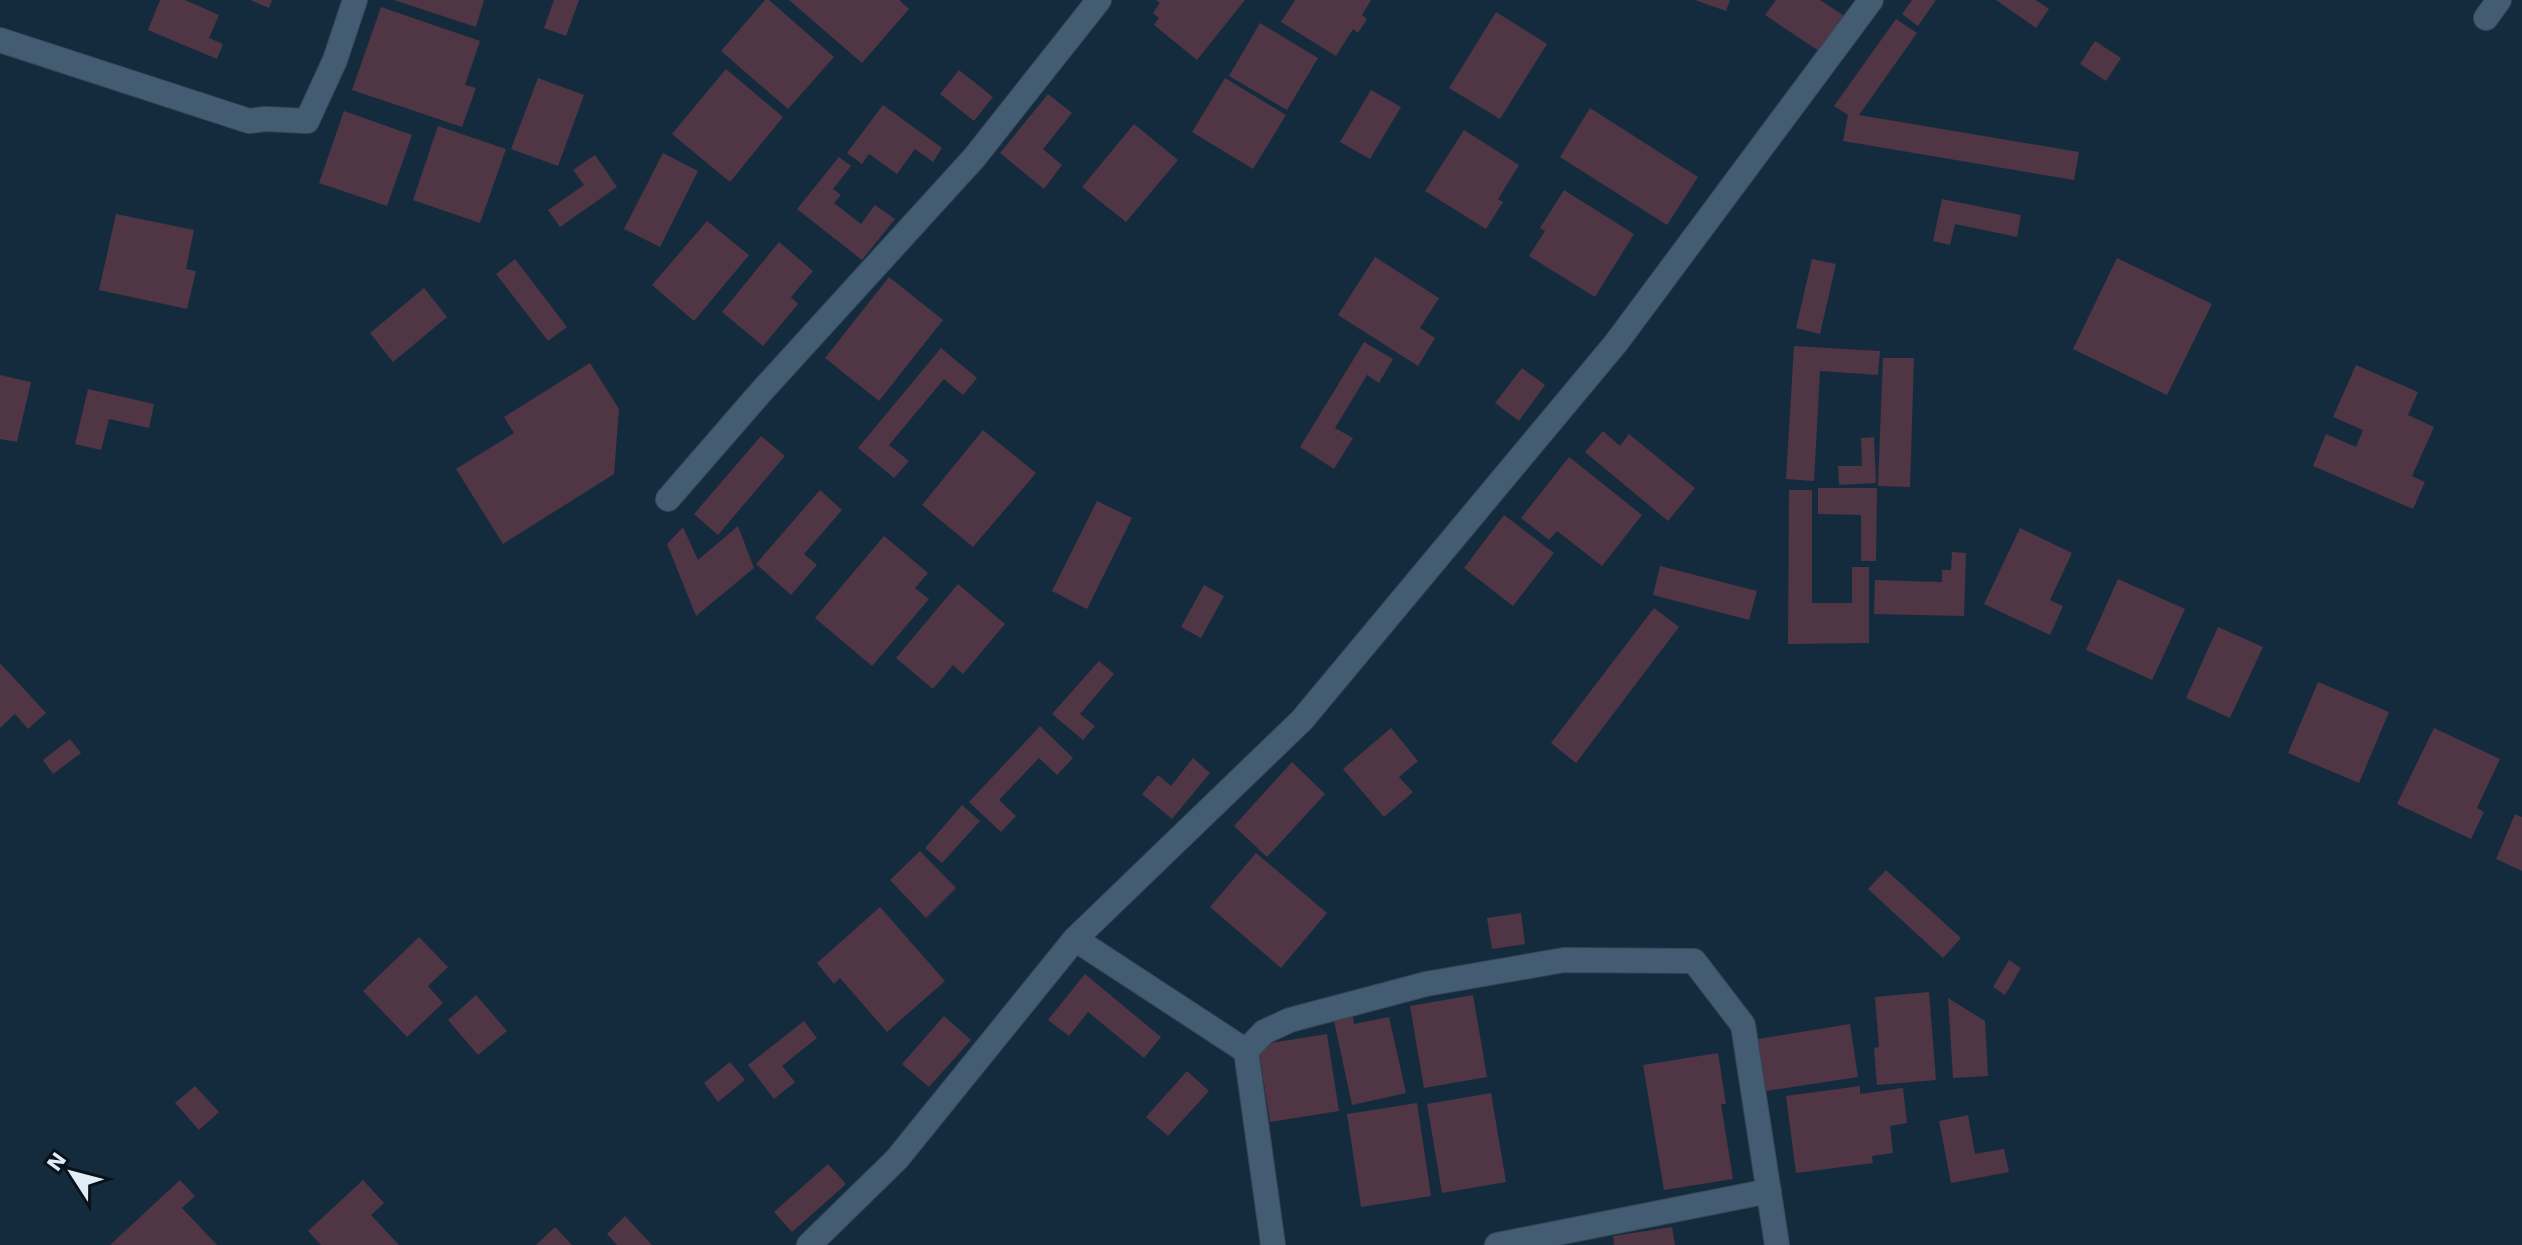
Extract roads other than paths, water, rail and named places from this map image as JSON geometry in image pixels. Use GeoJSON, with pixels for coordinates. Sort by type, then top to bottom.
{"type":"FeatureCollection","features":[{"type":"Feature","properties":{"kind":"street"},"geometry":{"type":"LineString","coordinates":[[0,40],[249,121],[307,121],[335,60],[355,0]]}},
{"type":"Feature","properties":{"kind":"street"},"geometry":{"type":"LineString","coordinates":[[668,499],[974,158],[1099,0]]}},
{"type":"Feature","properties":{"kind":"street"},"geometry":{"type":"LineString","coordinates":[[809,1245],[897,1159],[1075,939],[1302,720],[1616,343],[1871,0]]}},
{"type":"Feature","properties":{"kind":"street"},"geometry":{"type":"LineString","coordinates":[[1075,939],[1246,1051],[1273,1245]]}},
{"type":"Feature","properties":{"kind":"street"},"geometry":{"type":"LineString","coordinates":[[1246,1051],[1264,1032],[1290,1020],[1426,984],[1564,960],[1694,961],[1743,1025],[1777,1245]]}},
{"type":"Feature","properties":{"kind":"street"},"geometry":{"type":"LineString","coordinates":[[1497,1245],[1769,1191]]}}]}
